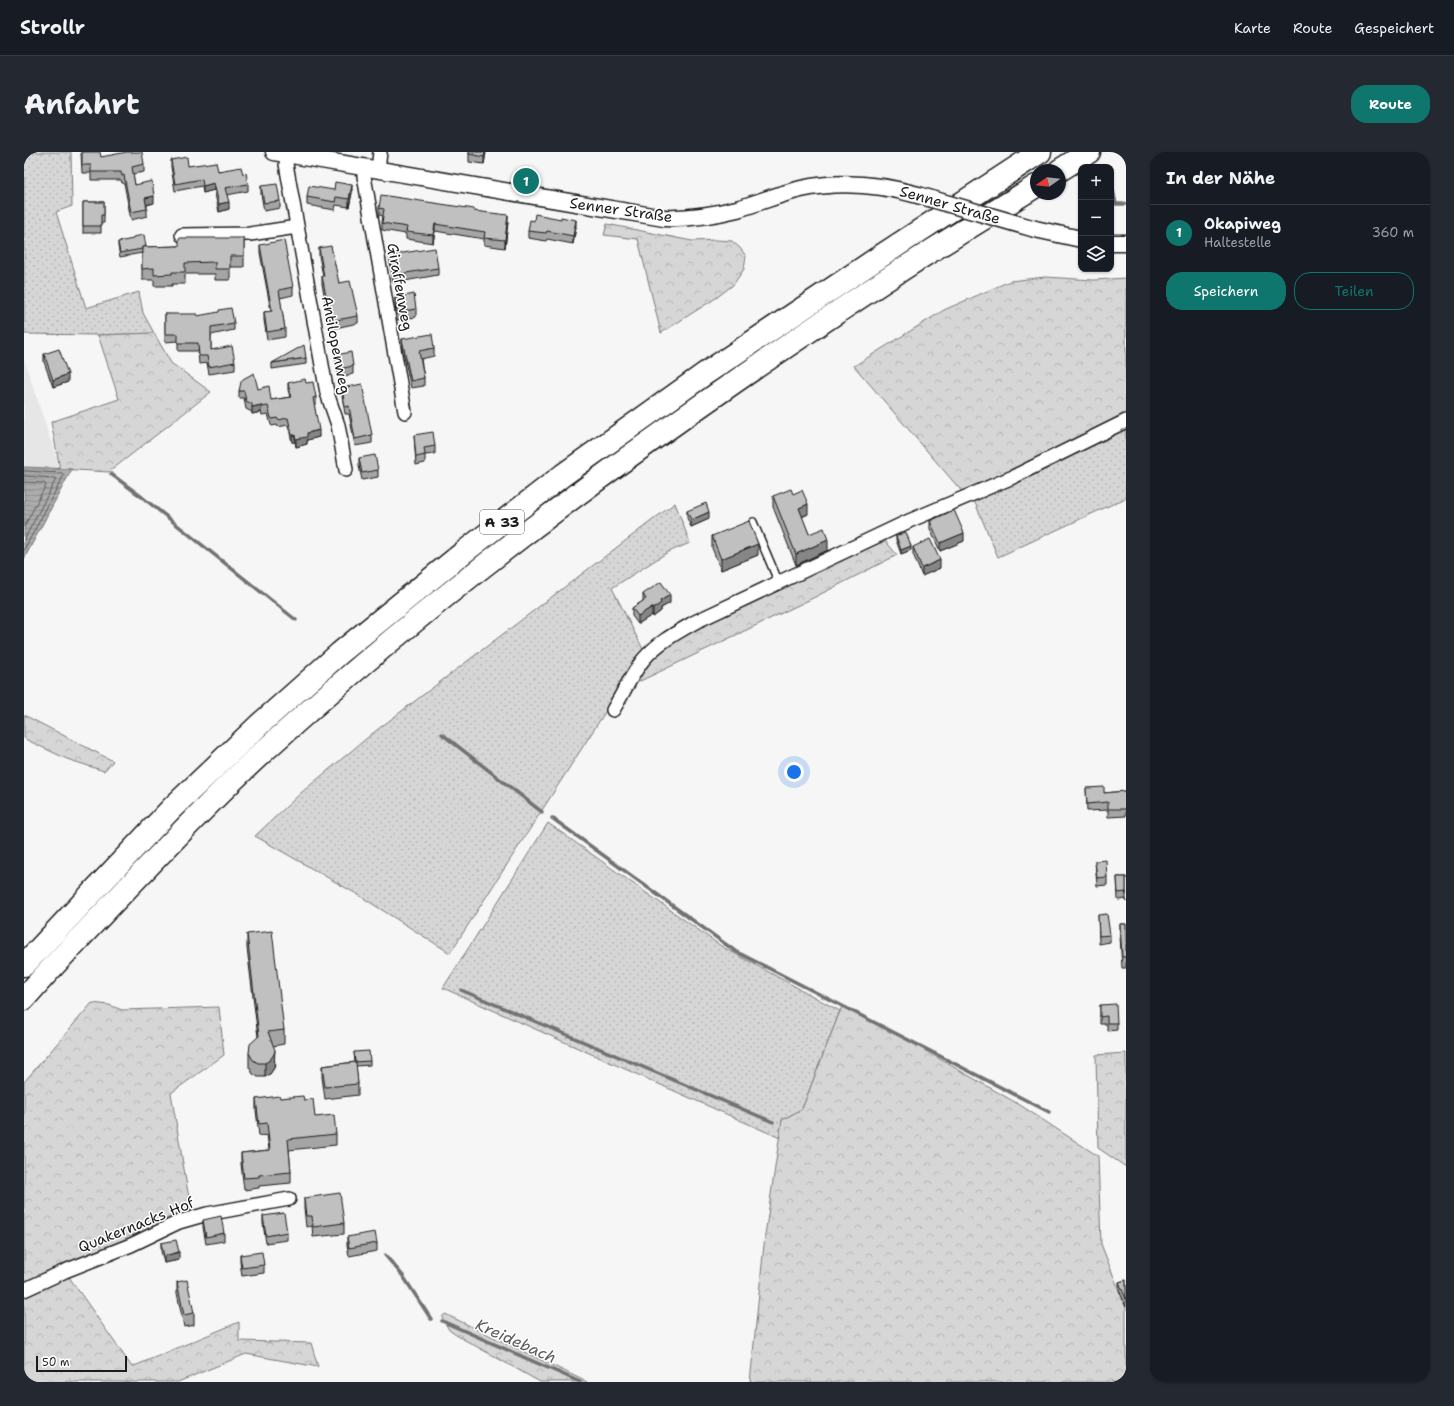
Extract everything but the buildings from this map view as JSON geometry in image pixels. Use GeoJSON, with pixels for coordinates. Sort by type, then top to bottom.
{"type":"FeatureCollection","features":[{"type":"Feature","properties":{"kind":"highway","name":"A 33"},"geometry":{"type":"LineString","coordinates":[[24,965],[172,808],[259,725],[340,653],[464,552],[563,475],[706,373],[1040,152]]}},
{"type":"Feature","properties":{"kind":"highway"},"geometry":{"type":"LineString","coordinates":[[1066,166],[1089,152]]}},
{"type":"Feature","properties":{"kind":"highway","name":"A 33"},"geometry":{"type":"LineString","coordinates":[[24,999],[189,823],[273,742],[359,667],[479,570],[646,443],[717,393],[894,274],[1030,190]]}},
{"type":"Feature","properties":{"kind":"street","name":"Giraffenweg"},"geometry":{"type":"LineString","coordinates":[[380,152],[372,169],[364,176],[405,412]]}},
{"type":"Feature","properties":{"kind":"street","name":"Senner Straße"},"geometry":{"type":"LineString","coordinates":[[281,153],[664,218],[698,217],[719,213],[790,192],[826,185],[873,185],[918,194],[1035,229],[1078,238]]}},
{"type":"Feature","properties":{"kind":"street","name":"Antilopenweg"},"geometry":{"type":"LineString","coordinates":[[281,153],[286,164],[327,393],[338,426],[346,470]]}},
{"type":"Feature","properties":{"kind":"street"},"geometry":{"type":"LineString","coordinates":[[182,235],[250,234],[297,227]]}},
{"type":"Feature","properties":{"kind":"street"},"geometry":{"type":"LineString","coordinates":[[1114,243],[1126,244]]}},
{"type":"Feature","properties":{"kind":"street"},"geometry":{"type":"LineString","coordinates":[[613,710],[642,661],[669,637],[695,622],[909,521],[1013,477],[1126,421]]}},
{"type":"Feature","properties":{"kind":"street","name":"Quakernacks Hof"},"geometry":{"type":"LineString","coordinates":[[24,1290],[65,1271],[131,1245],[179,1222],[207,1214],[289,1199]]}},
{"type":"Feature","properties":{"kind":"lane"},"geometry":{"type":"LineString","coordinates":[[753,522],[779,583]]}},
{"type":"Feature","properties":{"kind":"shaded area"},"geometry":{"type":"Polygon","coordinates":[[[24,359],[60,469],[24,467],[24,359]]]}},
{"type":"Feature","properties":{"kind":"green space"},"geometry":{"type":"Polygon","coordinates":[[[24,152],[71,152],[72,206],[56,212],[86,308],[139,292],[143,313],[154,333],[98,335],[24,334],[24,152]]]}},
{"type":"Feature","properties":{"kind":"green space"},"geometry":{"type":"Polygon","coordinates":[[[607,224],[692,241],[732,241],[746,256],[744,269],[733,285],[716,298],[661,333],[638,239],[604,235],[607,224]]]}},
{"type":"Feature","properties":{"kind":"green space"},"geometry":{"type":"Polygon","coordinates":[[[1045,277],[1094,280],[1126,278],[1125,418],[964,494],[854,366],[944,310],[1010,281],[1045,277]]]}},
{"type":"Feature","properties":{"kind":"green space"},"geometry":{"type":"Polygon","coordinates":[[[154,333],[171,363],[211,392],[109,472],[60,469],[51,422],[119,399],[98,335],[154,333]]]}},
{"type":"Feature","properties":{"kind":"green space"},"geometry":{"type":"Polygon","coordinates":[[[1125,425],[1126,498],[998,557],[973,498],[1125,425]]]}},
{"type":"Feature","properties":{"kind":"green space"},"geometry":{"type":"Polygon","coordinates":[[[675,503],[690,543],[668,552],[612,588],[645,653],[640,658],[450,953],[360,896],[255,836],[302,792],[373,733],[675,503]]]}},
{"type":"Feature","properties":{"kind":"green space"},"geometry":{"type":"Polygon","coordinates":[[[883,538],[897,555],[813,598],[634,684],[646,662],[671,639],[883,538]]]}},
{"type":"Feature","properties":{"kind":"green space"},"geometry":{"type":"Polygon","coordinates":[[[24,715],[113,761],[104,771],[67,759],[27,740],[24,738],[24,715]]]}},
{"type":"Feature","properties":{"kind":"green space"},"geometry":{"type":"Polygon","coordinates":[[[548,823],[721,946],[840,1011],[802,1109],[782,1120],[780,1138],[443,988],[548,823]]]}},
{"type":"Feature","properties":{"kind":"green space"},"geometry":{"type":"Polygon","coordinates":[[[92,1003],[109,1005],[122,1010],[219,1007],[224,1055],[171,1093],[191,1210],[131,1240],[65,1265],[69,1277],[132,1367],[239,1322],[239,1341],[311,1343],[318,1367],[246,1354],[178,1382],[24,1382],[24,1082],[92,1003]]]}},
{"type":"Feature","properties":{"kind":"green space"},"geometry":{"type":"Polygon","coordinates":[[[842,1006],[884,1027],[1020,1105],[1098,1156],[1101,1244],[1126,1308],[1126,1382],[750,1382],[765,1235],[782,1120],[802,1109],[842,1006]]]}},
{"type":"Feature","properties":{"kind":"green space"},"geometry":{"type":"Polygon","coordinates":[[[1126,1053],[1126,1167],[1098,1148],[1096,1055],[1126,1053]]]}},
{"type":"Feature","properties":{"kind":"green space"},"geometry":{"type":"Polygon","coordinates":[[[445,1314],[587,1382],[540,1382],[449,1330],[442,1317],[445,1314]]]}},
{"type":"Feature","properties":{"kind":"water"},"geometry":{"type":"Polygon","coordinates":[[[24,467],[72,469],[24,559],[24,467]]]}},
{"type":"Feature","properties":{"kind":"waterway"},"geometry":{"type":"LineString","coordinates":[[1114,195],[1116,204],[1126,204]]}},
{"type":"Feature","properties":{"kind":"waterway"},"geometry":{"type":"LineString","coordinates":[[111,474],[296,620]]}},
{"type":"Feature","properties":{"kind":"waterway"},"geometry":{"type":"LineString","coordinates":[[442,734],[542,812]]}},
{"type":"Feature","properties":{"kind":"waterway"},"geometry":{"type":"LineString","coordinates":[[552,818],[735,951],[1049,1112]]}},
{"type":"Feature","properties":{"kind":"waterway"},"geometry":{"type":"LineString","coordinates":[[461,990],[773,1122]]}},
{"type":"Feature","properties":{"kind":"waterway","name":"Kreidebach"},"geometry":{"type":"LineString","coordinates":[[385,1255],[403,1276],[431,1319]]}},
{"type":"Feature","properties":{"kind":"waterway","name":"Kreidebach"},"geometry":{"type":"LineString","coordinates":[[442,1321],[580,1382]]}},
{"type":"Feature","properties":{"kind":"place","name":"Okapiweg"},"geometry":{"type":"Point","coordinates":[526,181]}}]}
